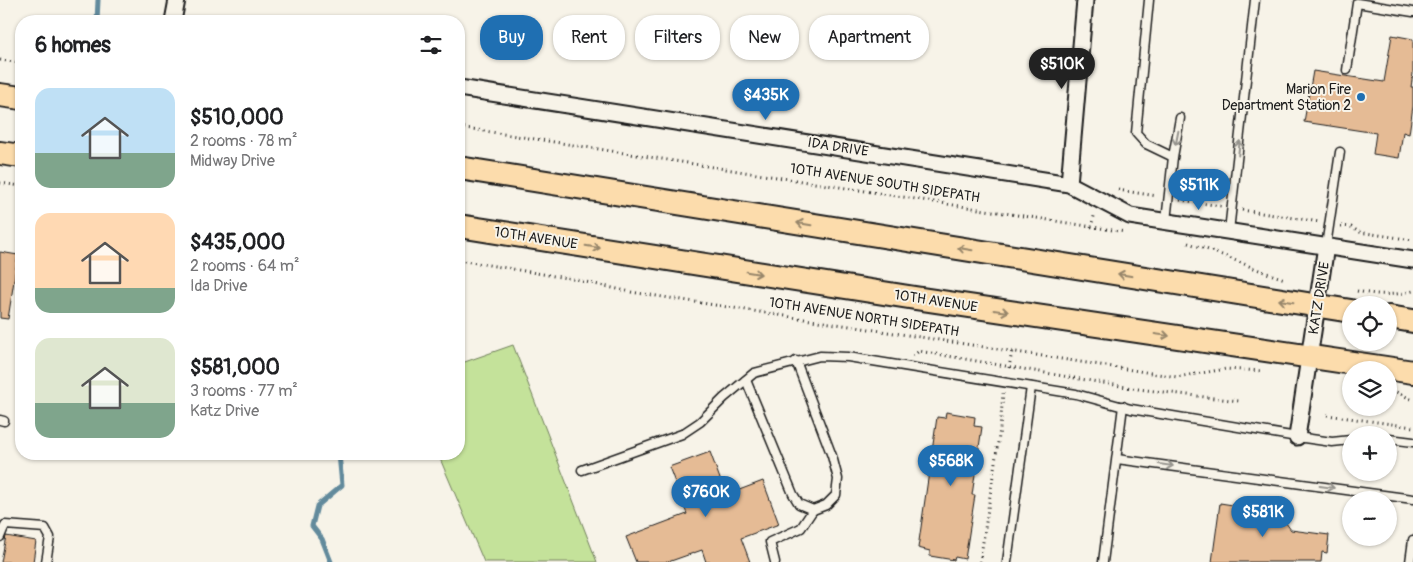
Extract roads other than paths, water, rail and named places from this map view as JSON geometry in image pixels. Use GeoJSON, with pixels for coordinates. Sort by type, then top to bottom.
{"type":"FeatureCollection","features":[{"type":"Feature","properties":{"kind":"main road"},"geometry":{"type":"LineString","coordinates":[[0,95],[15,97]]}},
{"type":"Feature","properties":{"kind":"main road"},"geometry":{"type":"LineString","coordinates":[[0,153],[15,155]]}},
{"type":"Feature","properties":{"kind":"main road"},"geometry":{"type":"LineString","coordinates":[[465,169],[1317,306],[1342,302]]}},
{"type":"Feature","properties":{"kind":"main road","name":"10TH AVENUE"},"geometry":{"type":"LineString","coordinates":[[465,227],[905,297],[1413,372]]}},
{"type":"Feature","properties":{"kind":"main road"},"geometry":{"type":"LineString","coordinates":[[1397,318],[1413,321]]}},
{"type":"Feature","properties":{"kind":"street"},"geometry":{"type":"LineString","coordinates":[[174,15],[177,0]]}},
{"type":"Feature","properties":{"kind":"street"},"geometry":{"type":"LineString","coordinates":[[1069,184],[1085,0]]}},
{"type":"Feature","properties":{"kind":"street","name":"IDA DRIVE"},"geometry":{"type":"LineString","coordinates":[[465,89],[1069,184],[1130,216],[1326,246]]}},
{"type":"Feature","properties":{"kind":"street","name":"KATZ DRIVE"},"geometry":{"type":"LineString","coordinates":[[1297,436],[1326,246],[1413,260]]}},
{"type":"Feature","properties":{"kind":"lane"},"geometry":{"type":"LineString","coordinates":[[1149,0],[1136,132],[1146,144],[1173,158]]}},
{"type":"Feature","properties":{"kind":"lane"},"geometry":{"type":"LineString","coordinates":[[1229,231],[1255,0]]}},
{"type":"Feature","properties":{"kind":"lane"},"geometry":{"type":"LineString","coordinates":[[1347,70],[1357,3],[1413,12]]}},
{"type":"Feature","properties":{"kind":"lane"},"geometry":{"type":"LineString","coordinates":[[1166,221],[1173,158],[1180,118]]}},
{"type":"Feature","properties":{"kind":"lane"},"geometry":{"type":"LineString","coordinates":[[1326,246],[1340,152]]}},
{"type":"Feature","properties":{"kind":"lane"},"geometry":{"type":"LineString","coordinates":[[582,470],[682,434],[700,422],[754,373],[820,356],[848,357],[1076,394],[1123,406],[1332,442],[1342,441]]}},
{"type":"Feature","properties":{"kind":"lane"},"geometry":{"type":"LineString","coordinates":[[775,562],[770,542],[801,528],[813,510],[826,505],[836,495],[838,479],[832,456],[796,361]]}},
{"type":"Feature","properties":{"kind":"lane"},"geometry":{"type":"LineString","coordinates":[[746,380],[792,494],[799,504],[813,510]]}},
{"type":"Feature","properties":{"kind":"lane"},"geometry":{"type":"LineString","coordinates":[[1007,562],[1031,387]]}},
{"type":"Feature","properties":{"kind":"lane"},"geometry":{"type":"LineString","coordinates":[[1104,562],[1123,406]]}},
{"type":"Feature","properties":{"kind":"lane"},"geometry":{"type":"LineString","coordinates":[[1397,440],[1413,442]]}},
{"type":"Feature","properties":{"kind":"lane"},"geometry":{"type":"LineString","coordinates":[[1117,459],[1413,498]]}},
{"type":"Feature","properties":{"kind":"lane"},"geometry":{"type":"LineString","coordinates":[[0,537],[5,525],[45,528],[50,537],[46,562]]}},
{"type":"Feature","properties":{"kind":"lane"},"geometry":{"type":"LineString","coordinates":[[1410,562],[1413,540]]}},
{"type":"Feature","properties":{"kind":"waterway"},"geometry":{"type":"LineString","coordinates":[[97,15],[98,0]]}},
{"type":"Feature","properties":{"kind":"waterway"},"geometry":{"type":"LineString","coordinates":[[331,562],[322,539],[312,526],[317,506],[342,485],[340,460]]}},
{"type":"Feature","properties":{"kind":"place","name":"Marion Fire Department Station 2"},"geometry":{"type":"Point","coordinates":[1361,97]}}]}
